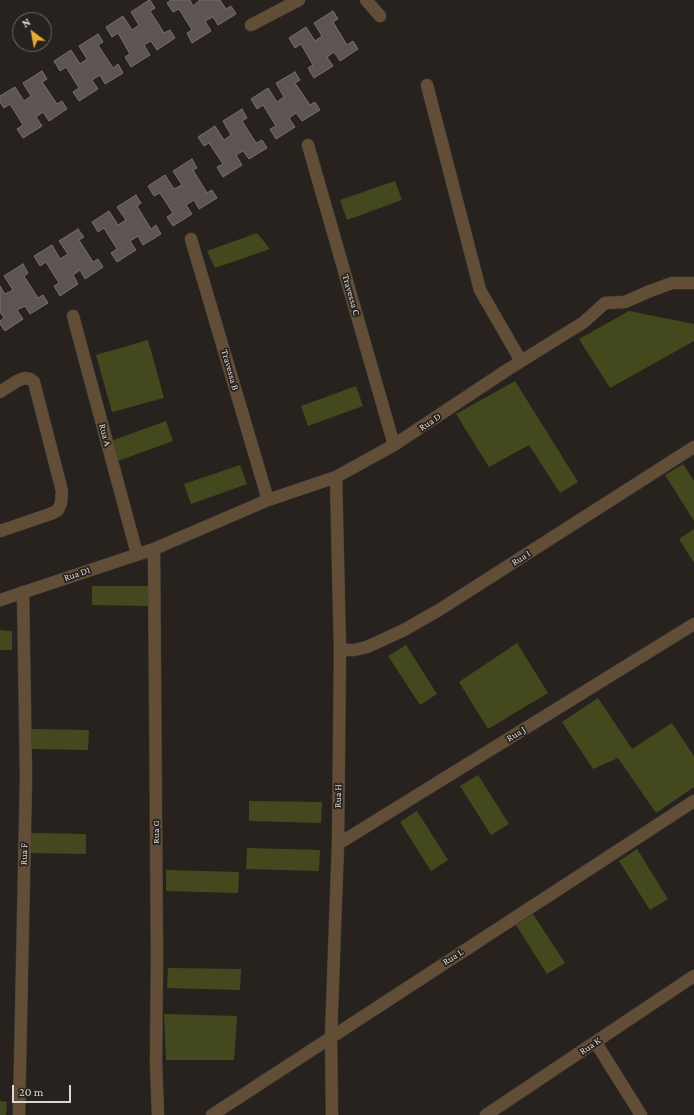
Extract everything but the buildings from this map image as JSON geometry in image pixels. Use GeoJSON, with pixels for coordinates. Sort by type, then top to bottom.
{"type":"FeatureCollection","features":[{"type":"Feature","properties":{"kind":"street"},"geometry":{"type":"LineString","coordinates":[[251,25],[299,0]]}},
{"type":"Feature","properties":{"kind":"street"},"geometry":{"type":"LineString","coordinates":[[366,0],[380,16]]}},
{"type":"Feature","properties":{"kind":"street"},"geometry":{"type":"LineString","coordinates":[[428,85],[480,290],[521,361]]}},
{"type":"Feature","properties":{"kind":"street","name":"Travessa C"},"geometry":{"type":"LineString","coordinates":[[308,144],[394,446]]}},
{"type":"Feature","properties":{"kind":"street","name":"Travessa B"},"geometry":{"type":"LineString","coordinates":[[191,239],[268,500]]}},
{"type":"Feature","properties":{"kind":"street","name":"Rua D"},"geometry":{"type":"LineString","coordinates":[[154,549],[268,500],[336,477],[394,446],[521,361],[584,322],[605,303],[625,302],[672,283],[694,283]]}},
{"type":"Feature","properties":{"kind":"street","name":"Rua A"},"geometry":{"type":"LineString","coordinates":[[73,316],[138,554]]}},
{"type":"Feature","properties":{"kind":"street"},"geometry":{"type":"LineString","coordinates":[[0,392],[24,378],[30,379],[34,382],[62,491],[61,503],[58,510],[0,531]]}},
{"type":"Feature","properties":{"kind":"street","name":"Rua I"},"geometry":{"type":"LineString","coordinates":[[340,650],[354,650],[367,647],[404,630],[446,606],[694,447]]}},
{"type":"Feature","properties":{"kind":"street","name":"Rua H"},"geometry":{"type":"LineString","coordinates":[[332,1115],[331,1037],[338,844],[340,650],[336,477]]}},
{"type":"Feature","properties":{"kind":"street","name":"Rua D1"},"geometry":{"type":"LineString","coordinates":[[0,600],[154,549]]}},
{"type":"Feature","properties":{"kind":"street","name":"Rua G"},"geometry":{"type":"LineString","coordinates":[[154,549],[156,1062],[158,1115]]}},
{"type":"Feature","properties":{"kind":"street","name":"Rua F"},"geometry":{"type":"LineString","coordinates":[[19,1115],[26,777],[23,592]]}},
{"type":"Feature","properties":{"kind":"street","name":"Rua J"},"geometry":{"type":"LineString","coordinates":[[338,844],[694,624]]}},
{"type":"Feature","properties":{"kind":"street","name":"Rua L"},"geometry":{"type":"LineString","coordinates":[[212,1115],[694,801]]}},
{"type":"Feature","properties":{"kind":"street","name":"Rua K"},"geometry":{"type":"LineString","coordinates":[[486,1115],[694,976]]}},
{"type":"Feature","properties":{"kind":"street"},"geometry":{"type":"LineString","coordinates":[[596,1042],[641,1115]]}},
{"type":"Feature","properties":{"kind":"green space"},"geometry":{"type":"Polygon","coordinates":[[[395,181],[402,200],[347,220],[340,200],[395,181]]]}},
{"type":"Feature","properties":{"kind":"green space"},"geometry":{"type":"Polygon","coordinates":[[[257,233],[270,249],[215,268],[207,251],[257,233]]]}},
{"type":"Feature","properties":{"kind":"green space"},"geometry":{"type":"Polygon","coordinates":[[[629,311],[694,324],[694,341],[610,388],[579,339],[629,311]]]}},
{"type":"Feature","properties":{"kind":"green space"},"geometry":{"type":"Polygon","coordinates":[[[148,340],[164,398],[112,412],[96,355],[148,340]]]}},
{"type":"Feature","properties":{"kind":"green space"},"geometry":{"type":"Polygon","coordinates":[[[515,381],[578,482],[560,493],[529,445],[489,467],[456,414],[515,381]]]}},
{"type":"Feature","properties":{"kind":"green space"},"geometry":{"type":"Polygon","coordinates":[[[356,386],[363,406],[308,426],[301,406],[356,386]]]}},
{"type":"Feature","properties":{"kind":"green space"},"geometry":{"type":"Polygon","coordinates":[[[166,421],[173,441],[118,461],[111,441],[166,421]]]}},
{"type":"Feature","properties":{"kind":"green space"},"geometry":{"type":"Polygon","coordinates":[[[683,464],[694,481],[694,521],[665,475],[683,464]]]}},
{"type":"Feature","properties":{"kind":"green space"},"geometry":{"type":"Polygon","coordinates":[[[240,465],[247,484],[191,504],[184,484],[240,465]]]}},
{"type":"Feature","properties":{"kind":"green space"},"geometry":{"type":"Polygon","coordinates":[[[694,529],[694,563],[679,539],[694,529]]]}},
{"type":"Feature","properties":{"kind":"green space"},"geometry":{"type":"Polygon","coordinates":[[[92,586],[149,586],[149,606],[92,605],[92,586]]]}},
{"type":"Feature","properties":{"kind":"green space"},"geometry":{"type":"Polygon","coordinates":[[[0,630],[12,631],[12,650],[0,650],[0,630]]]}},
{"type":"Feature","properties":{"kind":"green space"},"geometry":{"type":"Polygon","coordinates":[[[517,643],[548,693],[488,729],[459,682],[517,643]]]}},
{"type":"Feature","properties":{"kind":"green space"},"geometry":{"type":"Polygon","coordinates":[[[406,645],[437,694],[420,705],[388,656],[406,645]]]}},
{"type":"Feature","properties":{"kind":"green space"},"geometry":{"type":"Polygon","coordinates":[[[598,698],[632,749],[672,723],[694,756],[694,787],[656,813],[618,758],[593,769],[562,722],[598,698]]]}},
{"type":"Feature","properties":{"kind":"green space"},"geometry":{"type":"Polygon","coordinates":[[[32,729],[89,730],[88,750],[32,749],[32,729]]]}},
{"type":"Feature","properties":{"kind":"green space"},"geometry":{"type":"Polygon","coordinates":[[[478,775],[509,824],[491,835],[460,786],[478,775]]]}},
{"type":"Feature","properties":{"kind":"green space"},"geometry":{"type":"Polygon","coordinates":[[[249,801],[322,802],[321,823],[249,821],[249,801]]]}},
{"type":"Feature","properties":{"kind":"green space"},"geometry":{"type":"Polygon","coordinates":[[[417,811],[448,860],[431,871],[400,822],[417,811]]]}},
{"type":"Feature","properties":{"kind":"green space"},"geometry":{"type":"Polygon","coordinates":[[[30,833],[86,834],[86,854],[29,853],[30,833]]]}},
{"type":"Feature","properties":{"kind":"green space"},"geometry":{"type":"Polygon","coordinates":[[[247,848],[320,850],[319,871],[246,869],[247,848]]]}},
{"type":"Feature","properties":{"kind":"green space"},"geometry":{"type":"Polygon","coordinates":[[[637,849],[668,899],[650,910],[619,861],[637,849]]]}},
{"type":"Feature","properties":{"kind":"green space"},"geometry":{"type":"Polygon","coordinates":[[[166,870],[239,872],[238,893],[166,891],[166,870]]]}},
{"type":"Feature","properties":{"kind":"green space"},"geometry":{"type":"Polygon","coordinates":[[[533,914],[565,963],[547,974],[516,925],[533,914]]]}},
{"type":"Feature","properties":{"kind":"green space"},"geometry":{"type":"Polygon","coordinates":[[[168,968],[241,969],[240,990],[167,988],[168,968]]]}},
{"type":"Feature","properties":{"kind":"green space"},"geometry":{"type":"Polygon","coordinates":[[[164,1014],[237,1016],[234,1060],[166,1060],[164,1014]]]}},
{"type":"Feature","properties":{"kind":"green space"},"geometry":{"type":"Polygon","coordinates":[[[0,1101],[7,1102],[6,1115],[0,1115],[0,1101]]]}}]}
